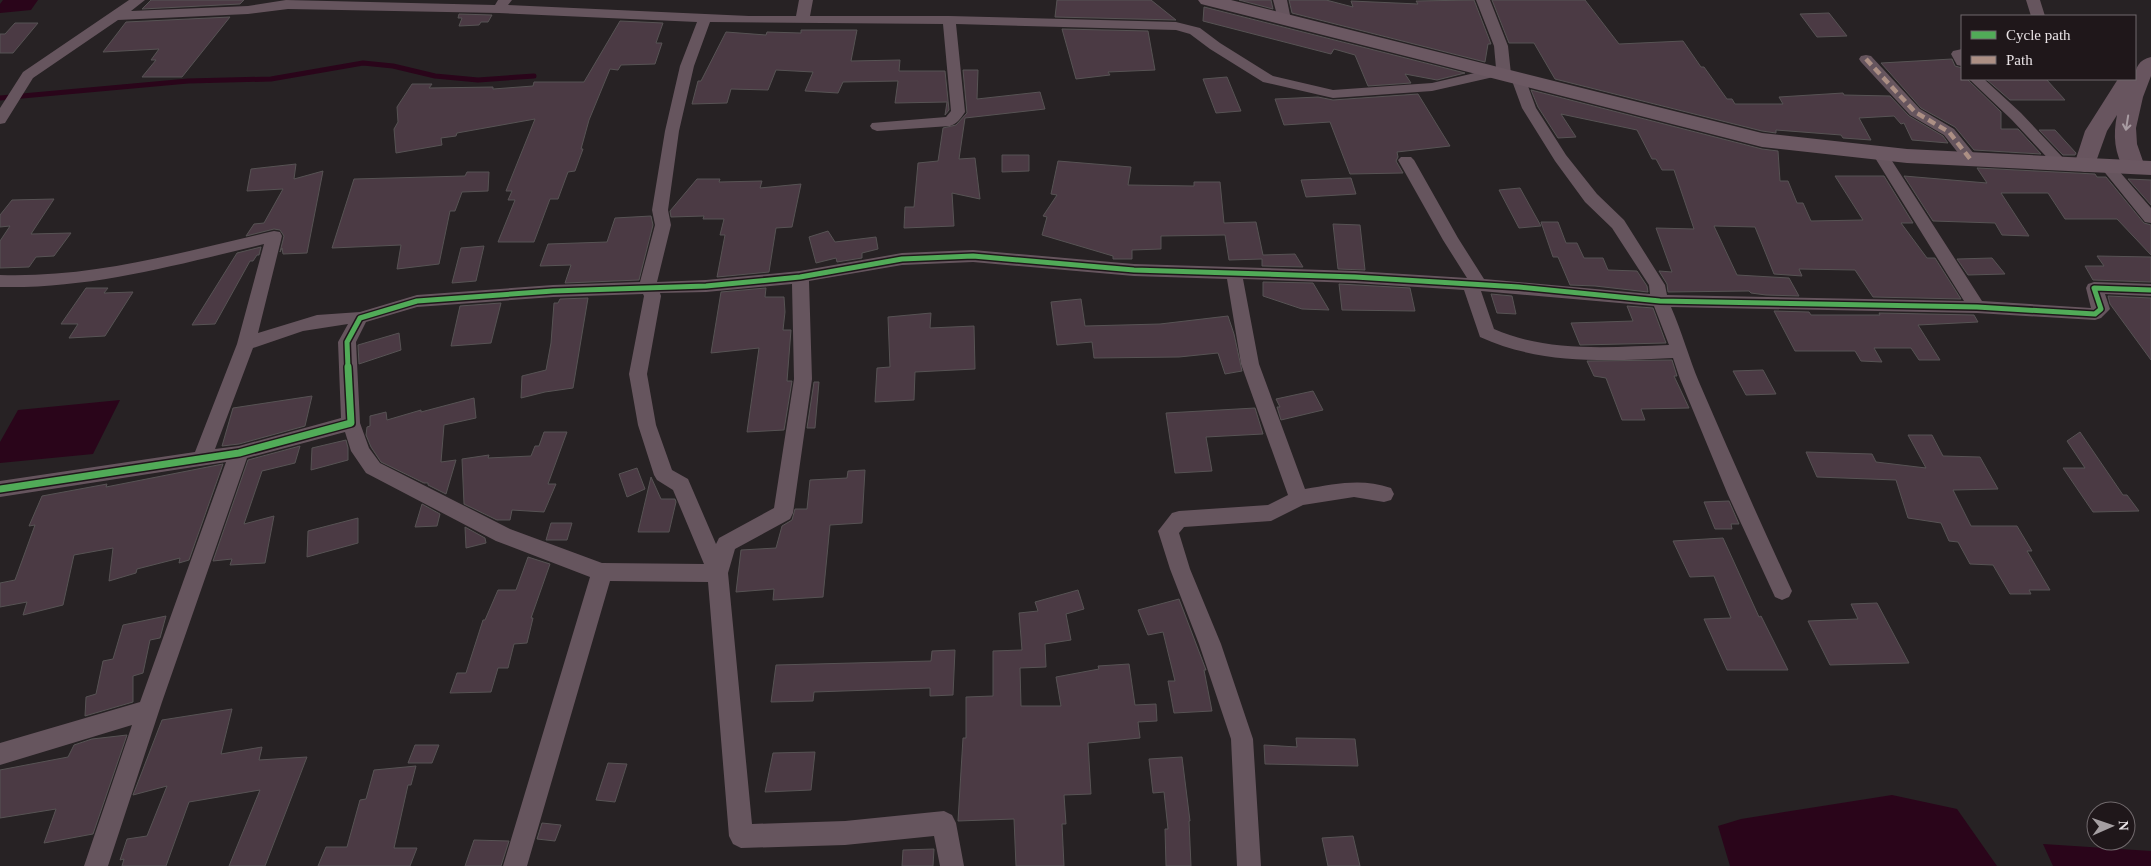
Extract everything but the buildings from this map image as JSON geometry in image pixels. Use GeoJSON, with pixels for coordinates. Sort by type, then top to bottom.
{"type":"FeatureCollection","features":[{"type":"Feature","properties":{"kind":"highway"},"geometry":{"type":"LineString","coordinates":[[1208,0],[1282,10],[1506,75],[1762,140],[1816,148],[1971,160],[2143,168]]}},
{"type":"Feature","properties":{"kind":"main road"},"geometry":{"type":"LineString","coordinates":[[2136,66],[2151,52]]}},
{"type":"Feature","properties":{"kind":"main road"},"geometry":{"type":"LineString","coordinates":[[2143,168],[2124,138],[2130,102],[2145,68],[2151,63]]}},
{"type":"Feature","properties":{"kind":"main road"},"geometry":{"type":"LineString","coordinates":[[2085,165],[2096,131],[2127,80]]}},
{"type":"Feature","properties":{"kind":"street"},"geometry":{"type":"LineString","coordinates":[[0,120],[28,75],[138,0]]}},
{"type":"Feature","properties":{"kind":"street"},"geometry":{"type":"LineString","coordinates":[[802,20],[806,0]]}},
{"type":"Feature","properties":{"kind":"street"},"geometry":{"type":"LineString","coordinates":[[1483,0],[1500,46],[1506,75],[1560,158],[1591,198],[1618,224],[1656,285],[1660,301],[1675,335],[1688,379],[1782,591]]}},
{"type":"Feature","properties":{"kind":"street"},"geometry":{"type":"LineString","coordinates":[[2033,0],[2038,15]]}},
{"type":"Feature","properties":{"kind":"street"},"geometry":{"type":"LineString","coordinates":[[115,16],[248,10],[291,3],[502,4],[705,19],[949,20],[1176,26],[1195,31],[1268,79],[1333,94],[1432,87],[1506,75]]}},
{"type":"Feature","properties":{"kind":"street"},"geometry":{"type":"LineString","coordinates":[[647,287],[663,225],[660,210],[672,131],[687,66],[705,19]]}},
{"type":"Feature","properties":{"kind":"street"},"geometry":{"type":"LineString","coordinates":[[877,126],[950,121],[958,112],[949,20]]}},
{"type":"Feature","properties":{"kind":"street"},"geometry":{"type":"LineString","coordinates":[[1866,59],[1915,112],[1949,132],[1971,160]]}},
{"type":"Feature","properties":{"kind":"street"},"geometry":{"type":"LineString","coordinates":[[1977,80],[2016,116],[2061,164]]}},
{"type":"Feature","properties":{"kind":"street"},"geometry":{"type":"LineString","coordinates":[[1880,153],[1977,307]]}},
{"type":"Feature","properties":{"kind":"street"},"geometry":{"type":"LineString","coordinates":[[1406,160],[1475,284],[1486,333],[1498,340],[1553,350],[1605,354],[1680,351]]}},
{"type":"Feature","properties":{"kind":"street"},"geometry":{"type":"LineString","coordinates":[[2107,166],[2151,218]]}},
{"type":"Feature","properties":{"kind":"street"},"geometry":{"type":"LineString","coordinates":[[0,281],[31,284],[115,273],[274,236],[246,344],[201,460]]}},
{"type":"Feature","properties":{"kind":"street"},"geometry":{"type":"LineString","coordinates":[[246,344],[292,327],[343,317],[360,318],[417,301],[553,291],[706,286],[800,277],[902,259],[973,256],[1134,270],[1355,276],[1475,284],[1660,301],[1977,307],[2096,314],[2101,309],[2094,288],[2151,290]]}},
{"type":"Feature","properties":{"kind":"street"},"geometry":{"type":"LineString","coordinates":[[1234,273],[1250,364],[1299,498]]}},
{"type":"Feature","properties":{"kind":"street"},"geometry":{"type":"LineString","coordinates":[[718,573],[726,544],[783,513],[803,379],[800,277]]}},
{"type":"Feature","properties":{"kind":"street"},"geometry":{"type":"LineString","coordinates":[[647,287],[654,296],[638,374],[647,425],[664,475],[682,485],[718,573],[741,836],[845,833],[944,823],[952,866]]}},
{"type":"Feature","properties":{"kind":"street"},"geometry":{"type":"LineString","coordinates":[[360,318],[347,342],[351,423],[360,451],[374,468],[503,535],[602,572],[718,573]]}},
{"type":"Feature","properties":{"kind":"street"},"geometry":{"type":"LineString","coordinates":[[0,489],[155,464],[201,460],[239,453],[351,423]]}},
{"type":"Feature","properties":{"kind":"street"},"geometry":{"type":"LineString","coordinates":[[96,866],[148,710],[239,453]]}},
{"type":"Feature","properties":{"kind":"street"},"geometry":{"type":"LineString","coordinates":[[1249,866],[1242,739],[1210,644],[1180,569],[1168,531],[1179,519],[1270,513],[1299,498],[1354,489],[1384,494]]}},
{"type":"Feature","properties":{"kind":"street"},"geometry":{"type":"LineString","coordinates":[[516,866],[602,572]]}},
{"type":"Feature","properties":{"kind":"street"},"geometry":{"type":"LineString","coordinates":[[0,754],[148,710]]}},
{"type":"Feature","properties":{"kind":"shaded area"},"geometry":{"type":"Polygon","coordinates":[[[3,0],[38,0],[31,10],[0,13],[0,4],[3,0]]]}},
{"type":"Feature","properties":{"kind":"shaded area"},"geometry":{"type":"Polygon","coordinates":[[[120,400],[93,454],[0,463],[0,442],[18,410],[120,400]]]}},
{"type":"Feature","properties":{"kind":"shaded area"},"geometry":{"type":"Polygon","coordinates":[[[1892,795],[1957,809],[1997,866],[1730,866],[1718,826],[1741,819],[1892,795]]]}},
{"type":"Feature","properties":{"kind":"shaded area"},"geometry":{"type":"Polygon","coordinates":[[[2043,844],[2086,847],[2086,851],[2151,851],[2151,866],[2053,866],[2043,844]]]}},
{"type":"Feature","properties":{"kind":"waterway"},"geometry":{"type":"LineString","coordinates":[[0,98],[188,81],[271,79],[363,63],[393,66],[435,76],[478,80],[534,76]]}},
{"type":"Feature","properties":{"kind":"marked path"},"geometry":{"type":"LineString","coordinates":[[1866,59],[1915,112],[1949,132],[1971,160]]}},
{"type":"Feature","properties":{"kind":"cycle path"},"geometry":{"type":"LineString","coordinates":[[0,489],[239,453],[351,423],[347,342],[360,318],[417,301],[553,291],[706,286],[800,277],[902,259],[973,256],[1134,270],[1355,277],[1519,287],[1660,301],[1977,307],[2095,314],[2101,309],[2094,288],[2151,290]]}}]}
